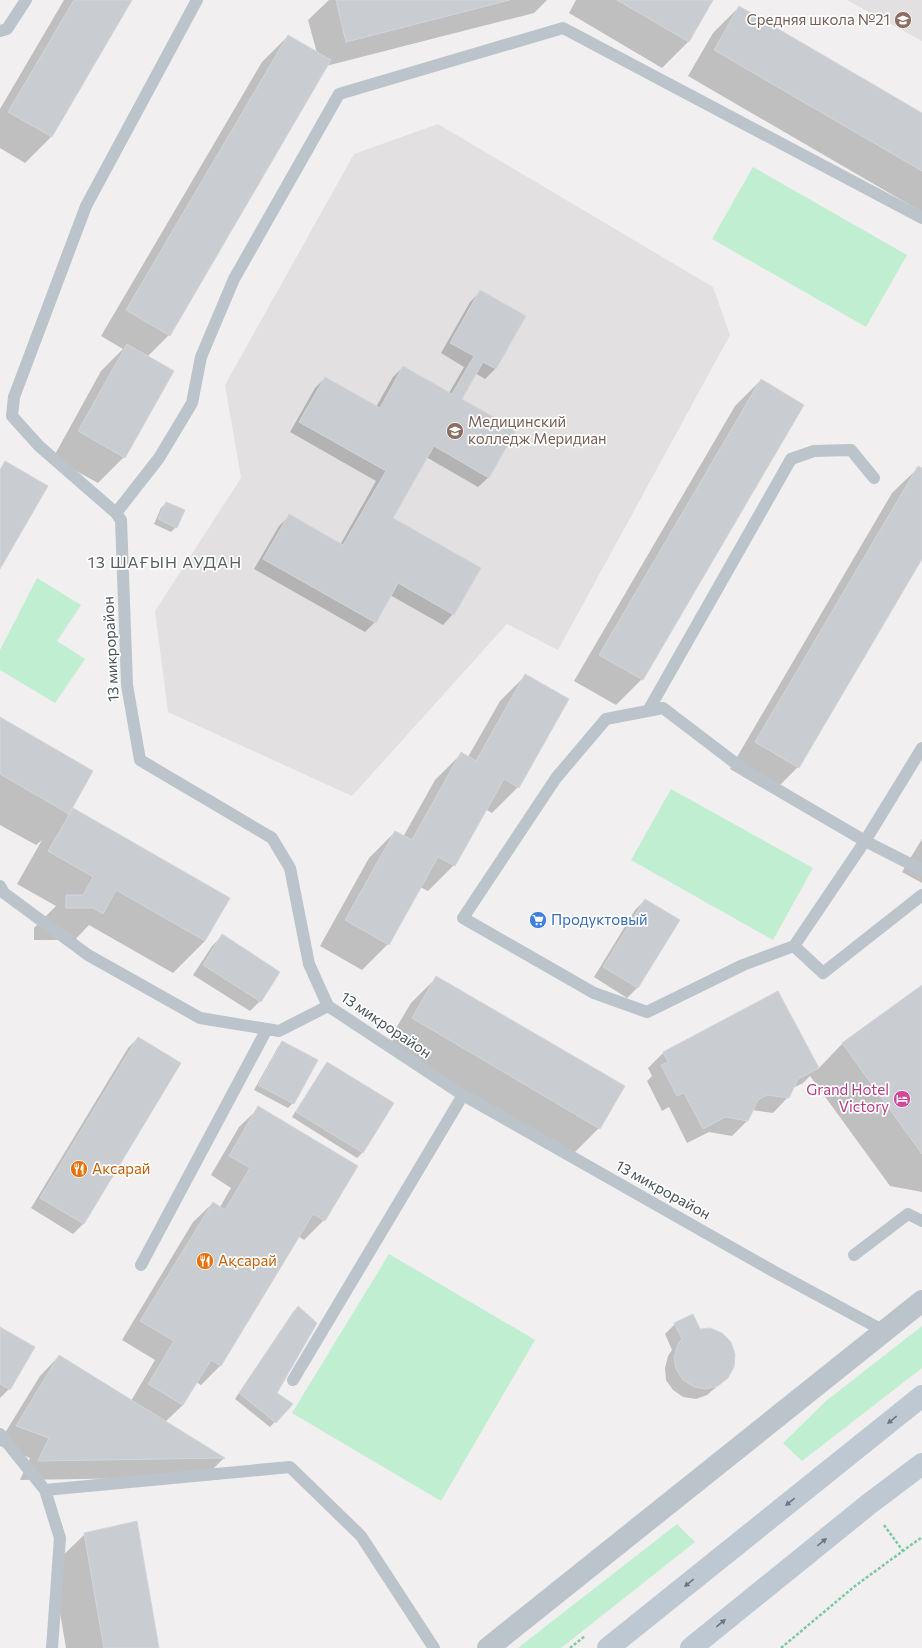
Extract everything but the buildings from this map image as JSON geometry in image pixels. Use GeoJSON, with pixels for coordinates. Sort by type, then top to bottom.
{"type":"FeatureCollection","features":[{"type":"Feature","properties":{"kind":"main road"},"geometry":{"type":"LineString","coordinates":[[608,1648],[922,1396]]}},
{"type":"Feature","properties":{"kind":"main road"},"geometry":{"type":"LineString","coordinates":[[693,1647],[869,1504],[922,1464]]}},
{"type":"Feature","properties":{"kind":"street"},"geometry":{"type":"LineString","coordinates":[[488,1648],[922,1301]]}},
{"type":"Feature","properties":{"kind":"lane"},"geometry":{"type":"LineString","coordinates":[[0,31],[7,29],[26,0]]}},
{"type":"Feature","properties":{"kind":"lane"},"geometry":{"type":"LineString","coordinates":[[197,0],[86,206],[14,397],[12,416],[39,446],[116,513],[159,458],[192,403],[201,357],[234,278],[339,94],[563,28],[922,218]]}},
{"type":"Feature","properties":{"kind":"lane"},"geometry":{"type":"LineString","coordinates":[[648,711],[791,460],[814,451],[851,450],[874,478]]}},
{"type":"Feature","properties":{"kind":"lane","name":"13 микрорайон"},"geometry":{"type":"LineString","coordinates":[[116,513],[121,520],[127,685],[140,760],[272,838],[290,868],[309,964],[328,1006],[463,1095],[773,1271],[884,1332]]}},
{"type":"Feature","properties":{"kind":"lane"},"geometry":{"type":"LineString","coordinates":[[922,748],[865,840],[794,946],[743,965],[647,1012],[594,993],[463,918],[556,778],[606,719],[663,708],[746,772],[865,840],[922,870]]}},
{"type":"Feature","properties":{"kind":"lane"},"geometry":{"type":"LineString","coordinates":[[0,886],[4,893],[88,955],[200,1018],[279,1031],[328,1006]]}},
{"type":"Feature","properties":{"kind":"lane"},"geometry":{"type":"LineString","coordinates":[[794,946],[823,973],[922,895]]}},
{"type":"Feature","properties":{"kind":"lane"},"geometry":{"type":"LineString","coordinates":[[141,1265],[267,1029]]}},
{"type":"Feature","properties":{"kind":"lane"},"geometry":{"type":"LineString","coordinates":[[293,1380],[463,1095]]}},
{"type":"Feature","properties":{"kind":"lane"},"geometry":{"type":"LineString","coordinates":[[854,1256],[908,1214],[922,1220]]}},
{"type":"Feature","properties":{"kind":"lane"},"geometry":{"type":"LineString","coordinates":[[0,1434],[45,1490],[60,1538],[52,1648]]}},
{"type":"Feature","properties":{"kind":"lane"},"geometry":{"type":"LineString","coordinates":[[45,1490],[290,1467],[362,1536],[434,1648]]}},
{"type":"Feature","properties":{"kind":"path"},"geometry":{"type":"LineString","coordinates":[[781,1648],[855,1586],[922,1537]]}},
{"type":"Feature","properties":{"kind":"shaded area","name":"Средняя школа №21"},"geometry":{"type":"Polygon","coordinates":[[[847,0],[922,0],[922,41],[847,0]]]}},
{"type":"Feature","properties":{"kind":"shaded area","name":"Медицинский колледж Меридиан"},"geometry":{"type":"Polygon","coordinates":[[[438,124],[713,287],[730,335],[558,650],[507,624],[352,796],[168,712],[155,611],[241,478],[225,385],[354,154],[438,124]]]}},
{"type":"Feature","properties":{"kind":"green space"},"geometry":{"type":"Polygon","coordinates":[[[753,167],[907,255],[866,327],[712,239],[753,167]]]}},
{"type":"Feature","properties":{"kind":"green space"},"geometry":{"type":"Polygon","coordinates":[[[37,578],[81,605],[57,641],[85,659],[55,703],[0,670],[0,650],[37,578]]]}},
{"type":"Feature","properties":{"kind":"green space"},"geometry":{"type":"Polygon","coordinates":[[[671,789],[813,868],[773,940],[631,860],[671,789]]]}},
{"type":"Feature","properties":{"kind":"green space"},"geometry":{"type":"Polygon","coordinates":[[[389,1254],[535,1340],[441,1501],[292,1413],[389,1254]]]}},
{"type":"Feature","properties":{"kind":"green space"},"geometry":{"type":"Polygon","coordinates":[[[922,1326],[922,1368],[802,1461],[783,1443],[826,1401],[922,1326]]]}},
{"type":"Feature","properties":{"kind":"green space"},"geometry":{"type":"Polygon","coordinates":[[[677,1524],[695,1542],[561,1648],[518,1648],[677,1524]]]}},
{"type":"Feature","properties":{"kind":"place","name":"Средняя школа №21"},"geometry":{"type":"Point","coordinates":[903,20]}},
{"type":"Feature","properties":{"kind":"place","name":"Медицинский колледж Меридиан"},"geometry":{"type":"Point","coordinates":[455,431]}},
{"type":"Feature","properties":{"kind":"place","name":"Продуктовый"},"geometry":{"type":"Point","coordinates":[538,920]}},
{"type":"Feature","properties":{"kind":"place","name":"Grand Hotel Victory"},"geometry":{"type":"Point","coordinates":[902,1099]}},
{"type":"Feature","properties":{"kind":"place","name":"Аксарай"},"geometry":{"type":"Point","coordinates":[79,1169]}},
{"type":"Feature","properties":{"kind":"place","name":"Ақсарай"},"geometry":{"type":"Point","coordinates":[205,1261]}},
{"type":"Feature","properties":{"kind":"district","name":"13 ШАҒЫН АУДАН"},"geometry":{"type":"Point","coordinates":[165,562]}}]}
